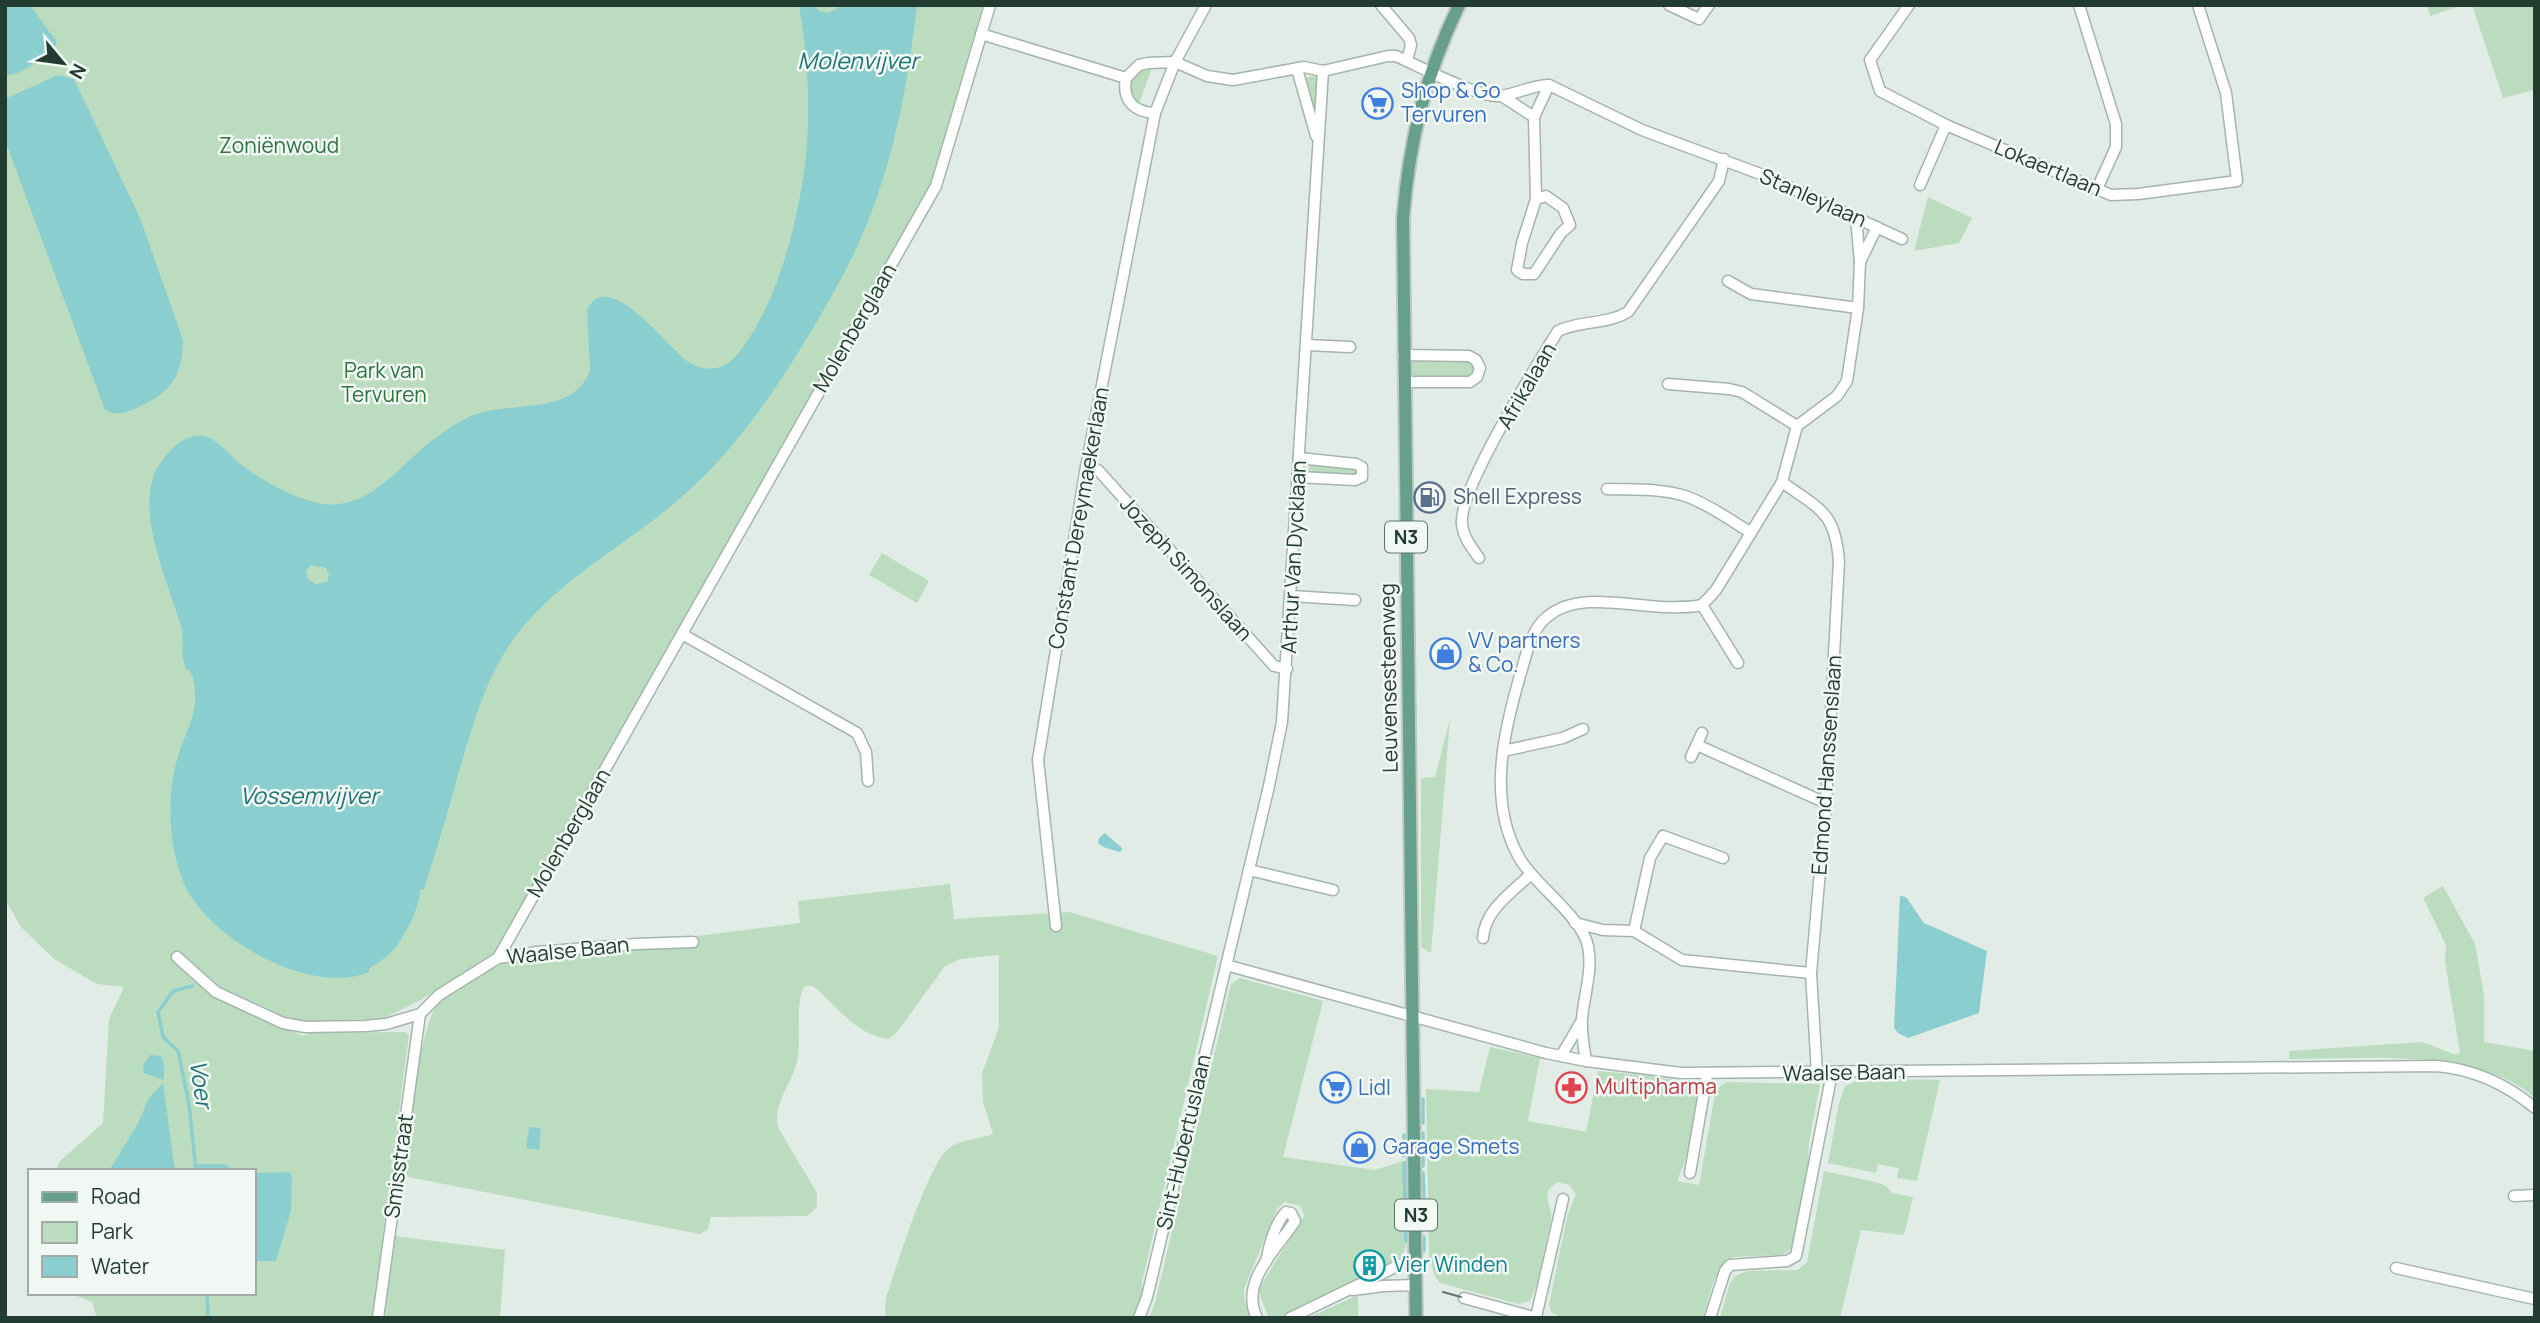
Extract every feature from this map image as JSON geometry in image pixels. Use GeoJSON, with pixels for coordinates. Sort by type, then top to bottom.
{"type":"FeatureCollection","features":[{"type":"Feature","properties":{"kind":"main road","name":"Leuvensesteenweg"},"geometry":{"type":"LineString","coordinates":[[1416,1318],[1403,219],[1416,125],[1430,71],[1459,5]]}},
{"type":"Feature","properties":{"kind":"street","name":"Molenberglaan"},"geometry":{"type":"LineString","coordinates":[[498,958],[936,186],[990,5]]}},
{"type":"Feature","properties":{"kind":"street","name":"Constant Dereymaekerlaan"},"geometry":{"type":"LineString","coordinates":[[1056,926],[1038,760],[1086,467],[1155,113],[1175,62],[1206,5]]}},
{"type":"Feature","properties":{"kind":"street"},"geometry":{"type":"LineString","coordinates":[[1381,5],[1409,38],[1411,45],[1406,61]]}},
{"type":"Feature","properties":{"kind":"street"},"geometry":{"type":"LineString","coordinates":[[1669,5],[1699,19],[1709,5]]}},
{"type":"Feature","properties":{"kind":"street","name":"Lokaertlaan"},"geometry":{"type":"LineString","coordinates":[[1909,5],[1870,60],[1880,91],[1946,125],[2111,195],[2237,181],[2226,93],[2198,5]]}},
{"type":"Feature","properties":{"kind":"street"},"geometry":{"type":"LineString","coordinates":[[2079,5],[2116,124],[2116,147],[2098,189]]}},
{"type":"Feature","properties":{"kind":"street"},"geometry":{"type":"LineString","coordinates":[[981,34],[1126,78]]}},
{"type":"Feature","properties":{"kind":"street"},"geometry":{"type":"LineString","coordinates":[[1155,113],[1143,113],[1127,99],[1124,91],[1126,78],[1139,65],[1175,62],[1207,76],[1233,80],[1297,69],[1323,71],[1388,56],[1483,93],[1502,96],[1534,117]]}},
{"type":"Feature","properties":{"kind":"street","name":"Arthur Van Dycklaan"},"geometry":{"type":"LineString","coordinates":[[1297,69],[1318,144]]}},
{"type":"Feature","properties":{"kind":"street","name":"Arthur Van Dycklaan"},"geometry":{"type":"LineString","coordinates":[[1226,965],[1278,744],[1287,669],[1323,71]]}},
{"type":"Feature","properties":{"kind":"street"},"geometry":{"type":"LineString","coordinates":[[1502,96],[1533,86],[1549,85],[1534,117],[1536,199],[1522,243],[1517,270],[1523,274],[1534,274],[1570,225],[1563,208],[1546,196],[1536,199]]}},
{"type":"Feature","properties":{"kind":"street","name":"Stanleylaan"},"geometry":{"type":"LineString","coordinates":[[1549,85],[1642,130],[1763,175],[1902,239]]}},
{"type":"Feature","properties":{"kind":"street"},"geometry":{"type":"LineString","coordinates":[[1920,185],[1946,125]]}},
{"type":"Feature","properties":{"kind":"street","name":"Afrikalaan"},"geometry":{"type":"LineString","coordinates":[[1479,558],[1469,544],[1461,523],[1472,484],[1515,402],[1558,331],[1570,325],[1615,319],[1628,312],[1719,181],[1724,159]]}},
{"type":"Feature","properties":{"kind":"street"},"geometry":{"type":"LineString","coordinates":[[1586,1061],[1582,1021],[1590,976],[1588,943],[1575,923],[1522,862],[1506,831],[1501,780],[1503,751],[1514,695],[1529,647],[1545,618],[1566,604],[1601,602],[1667,608],[1702,605],[1716,590],[1782,482],[1797,426],[1837,396],[1847,381],[1858,308],[1860,262],[1856,218]]}},
{"type":"Feature","properties":{"kind":"street"},"geometry":{"type":"LineString","coordinates":[[1860,262],[1877,227]]}},
{"type":"Feature","properties":{"kind":"street"},"geometry":{"type":"LineString","coordinates":[[1728,281],[1751,294],[1858,308]]}},
{"type":"Feature","properties":{"kind":"street"},"geometry":{"type":"LineString","coordinates":[[1306,345],[1350,347]]}},
{"type":"Feature","properties":{"kind":"street"},"geometry":{"type":"LineString","coordinates":[[1404,355],[1469,356],[1476,360],[1480,368],[1477,377],[1470,382],[1404,382]]}},
{"type":"Feature","properties":{"kind":"street"},"geometry":{"type":"LineString","coordinates":[[1668,384],[1742,392],[1797,426]]}},
{"type":"Feature","properties":{"kind":"street"},"geometry":{"type":"LineString","coordinates":[[1298,477],[1355,480],[1362,477],[1364,472],[1362,467],[1356,464],[1300,458]]}},
{"type":"Feature","properties":{"kind":"street","name":"Jozeph Simonslaan"},"geometry":{"type":"LineString","coordinates":[[1086,467],[1098,470],[1274,667],[1287,669]]}},
{"type":"Feature","properties":{"kind":"street","name":"Edmond Hanssenslaan"},"geometry":{"type":"LineString","coordinates":[[1782,482],[1825,512],[1837,536],[1839,561],[1826,803],[1811,973],[1817,1073]]}},
{"type":"Feature","properties":{"kind":"street"},"geometry":{"type":"LineString","coordinates":[[1607,489],[1659,491],[1687,496],[1714,509],[1750,532]]}},
{"type":"Feature","properties":{"kind":"street"},"geometry":{"type":"LineString","coordinates":[[1291,596],[1354,600]]}},
{"type":"Feature","properties":{"kind":"street"},"geometry":{"type":"LineString","coordinates":[[1702,605],[1738,663]]}},
{"type":"Feature","properties":{"kind":"street"},"geometry":{"type":"LineString","coordinates":[[682,634],[857,733],[866,752],[868,781]]}},
{"type":"Feature","properties":{"kind":"street"},"geometry":{"type":"LineString","coordinates":[[1503,751],[1563,738],[1583,729]]}},
{"type":"Feature","properties":{"kind":"street"},"geometry":{"type":"LineString","coordinates":[[1691,757],[1702,733]]}},
{"type":"Feature","properties":{"kind":"street"},"geometry":{"type":"LineString","coordinates":[[1697,745],[1826,803]]}},
{"type":"Feature","properties":{"kind":"street"},"geometry":{"type":"LineString","coordinates":[[1634,931],[1650,858],[1663,836],[1723,858]]}},
{"type":"Feature","properties":{"kind":"street"},"geometry":{"type":"LineString","coordinates":[[1249,870],[1333,890]]}},
{"type":"Feature","properties":{"kind":"street"},"geometry":{"type":"LineString","coordinates":[[1483,939],[1484,925],[1490,914],[1531,874]]}},
{"type":"Feature","properties":{"kind":"street"},"geometry":{"type":"LineString","coordinates":[[1575,923],[1603,930],[1634,931],[1682,960],[1811,973]]}},
{"type":"Feature","properties":{"kind":"street"},"geometry":{"type":"LineString","coordinates":[[1588,943],[1603,930]]}},
{"type":"Feature","properties":{"kind":"street","name":"Waalse Baan"},"geometry":{"type":"LineString","coordinates":[[420,1014],[439,995],[498,958],[636,944],[693,943]]}},
{"type":"Feature","properties":{"kind":"street"},"geometry":{"type":"LineString","coordinates":[[177,957],[216,992],[283,1023],[305,1027],[386,1024],[420,1014]]}},
{"type":"Feature","properties":{"kind":"street","name":"Waalse Baan"},"geometry":{"type":"LineString","coordinates":[[1226,965],[1561,1056],[1707,1075],[2436,1066],[2474,1073],[2513,1091],[2535,1108]]}},
{"type":"Feature","properties":{"kind":"street","name":"Sint-Hubertuslaan"},"geometry":{"type":"LineString","coordinates":[[1139,1318],[1147,1297],[1226,965]]}},
{"type":"Feature","properties":{"kind":"street","name":"Smisstraat"},"geometry":{"type":"LineString","coordinates":[[379,1318],[420,1014]]}},
{"type":"Feature","properties":{"kind":"street"},"geometry":{"type":"LineString","coordinates":[[1561,1056],[1582,1021]]}},
{"type":"Feature","properties":{"kind":"street"},"geometry":{"type":"LineString","coordinates":[[1710,1318],[1725,1271],[1730,1265],[1787,1261],[1796,1256],[1832,1073]]}},
{"type":"Feature","properties":{"kind":"street"},"geometry":{"type":"LineString","coordinates":[[1690,1173],[1707,1075]]}},
{"type":"Feature","properties":{"kind":"street"},"geometry":{"type":"LineString","coordinates":[[2514,1196],[2535,1195]]}},
{"type":"Feature","properties":{"kind":"street"},"geometry":{"type":"LineString","coordinates":[[1464,1298],[1536,1318],[1563,1199]]}},
{"type":"Feature","properties":{"kind":"street"},"geometry":{"type":"LineString","coordinates":[[1257,1318],[1252,1306],[1252,1292],[1266,1262],[1295,1221],[1291,1213],[1286,1212],[1282,1216],[1266,1262]]}},
{"type":"Feature","properties":{"kind":"street"},"geometry":{"type":"LineString","coordinates":[[1290,1318],[1416,1257]]}},
{"type":"Feature","properties":{"kind":"street"},"geometry":{"type":"LineString","coordinates":[[2396,1268],[2535,1299]]}},
{"type":"Feature","properties":{"kind":"street"},"geometry":{"type":"LineString","coordinates":[[1338,1293],[1370,1287],[1416,1285]]}},
{"type":"Feature","properties":{"kind":"green space","name":"Park van Tervuren"},"geometry":{"type":"Polygon","coordinates":[[[5,5],[983,5],[931,184],[495,952],[421,1000],[382,1019],[294,1021],[219,986],[179,951],[211,992],[303,1036],[310,1033],[404,1032],[409,1035],[372,1318],[97,1318],[92,1302],[74,1295],[256,1295],[256,1169],[57,1169],[59,1162],[103,1123],[109,1019],[124,987],[97,984],[54,959],[21,927],[5,899],[5,5]]]}},
{"type":"Feature","properties":{"kind":"green space"},"geometry":{"type":"Polygon","coordinates":[[[2427,5],[2463,5],[2430,16],[2427,5]]]}},
{"type":"Feature","properties":{"kind":"green space"},"geometry":{"type":"Polygon","coordinates":[[[2472,5],[2535,5],[2535,90],[2503,98],[2472,5]]]}},
{"type":"Feature","properties":{"kind":"green space"},"geometry":{"type":"Polygon","coordinates":[[[1153,65],[1138,107],[1130,96],[1129,83],[1139,70],[1153,65]]]}},
{"type":"Feature","properties":{"kind":"green space"},"geometry":{"type":"Polygon","coordinates":[[[1315,76],[1317,103],[1313,107],[1304,83],[1307,77],[1315,76]]]}},
{"type":"Feature","properties":{"kind":"green space"},"geometry":{"type":"Polygon","coordinates":[[[1928,197],[1972,218],[1959,243],[1914,251],[1928,197]]]}},
{"type":"Feature","properties":{"kind":"green space"},"geometry":{"type":"Polygon","coordinates":[[[1408,358],[1471,361],[1475,367],[1473,375],[1463,378],[1409,378],[1408,358]]]}},
{"type":"Feature","properties":{"kind":"green space"},"geometry":{"type":"Polygon","coordinates":[[[1311,465],[1354,467],[1358,472],[1355,476],[1310,473],[1308,469],[1311,465]]]}},
{"type":"Feature","properties":{"kind":"green space"},"geometry":{"type":"Polygon","coordinates":[[[882,553],[929,581],[917,603],[869,575],[882,553]]]}},
{"type":"Feature","properties":{"kind":"green space"},"geometry":{"type":"Polygon","coordinates":[[[1450,719],[1431,953],[1421,947],[1421,778],[1435,777],[1450,719]]]}},
{"type":"Feature","properties":{"kind":"green space"},"geometry":{"type":"Polygon","coordinates":[[[950,884],[954,919],[1069,912],[1218,956],[1142,1282],[1142,1296],[1134,1318],[887,1318],[886,1298],[897,1265],[922,1196],[940,1159],[952,1146],[993,1134],[983,1102],[982,1074],[999,1027],[999,955],[960,959],[945,966],[898,1031],[889,1039],[877,1037],[857,1026],[813,986],[805,986],[800,1001],[797,1062],[780,1104],[777,1121],[779,1129],[817,1193],[817,1207],[807,1216],[711,1217],[708,1229],[700,1234],[403,1176],[420,1059],[432,1015],[439,1002],[484,973],[509,961],[525,958],[800,923],[798,901],[950,884]]]}},
{"type":"Feature","properties":{"kind":"green space"},"geometry":{"type":"Polygon","coordinates":[[[2443,886],[2475,944],[2484,995],[2484,1042],[2535,1051],[2535,1098],[2511,1082],[2483,1070],[2452,1063],[2384,1058],[2289,1059],[2289,1051],[2422,1042],[2456,1055],[2460,1053],[2445,961],[2446,945],[2423,898],[2443,886]]]}},
{"type":"Feature","properties":{"kind":"green space"},"geometry":{"type":"Polygon","coordinates":[[[1240,978],[1323,1001],[1283,1157],[1375,1170],[1406,1160],[1406,1245],[1403,1254],[1391,1262],[1278,1318],[1269,1318],[1259,1288],[1304,1216],[1301,1206],[1284,1202],[1277,1209],[1244,1289],[1250,1318],[1149,1318],[1155,1303],[1231,984],[1240,978]]]}},
{"type":"Feature","properties":{"kind":"green space"},"geometry":{"type":"Polygon","coordinates":[[[1490,1047],[1540,1058],[1528,1121],[1586,1132],[1598,1071],[1653,1076],[1697,1084],[1699,1089],[1689,1151],[1677,1181],[1699,1185],[1715,1094],[1720,1086],[1727,1082],[1820,1084],[1809,1142],[1808,1169],[1794,1243],[1790,1250],[1782,1255],[1733,1257],[1727,1261],[1713,1284],[1703,1318],[1562,1318],[1551,1312],[1549,1305],[1567,1217],[1576,1194],[1569,1185],[1558,1182],[1549,1190],[1551,1220],[1538,1281],[1530,1301],[1518,1304],[1440,1283],[1429,1258],[1426,1089],[1479,1092],[1490,1047]]]}},
{"type":"Feature","properties":{"kind":"green space"},"geometry":{"type":"Polygon","coordinates":[[[1893,1079],[1940,1080],[1917,1181],[1897,1178],[1899,1168],[1878,1164],[1876,1173],[1828,1163],[1839,1103],[1845,1086],[1855,1082],[1893,1079]]]}},
{"type":"Feature","properties":{"kind":"green space"},"geometry":{"type":"Polygon","coordinates":[[[1824,1171],[1879,1183],[1892,1193],[1913,1197],[1904,1235],[1861,1230],[1840,1318],[1720,1318],[1730,1283],[1735,1276],[1747,1271],[1798,1270],[1807,1262],[1824,1171]]]}},
{"type":"Feature","properties":{"kind":"green space"},"geometry":{"type":"Polygon","coordinates":[[[394,1236],[505,1250],[500,1318],[385,1318],[394,1236]]]}},
{"type":"Feature","properties":{"kind":"green space"},"geometry":{"type":"Polygon","coordinates":[[[1358,1295],[1358,1318],[1308,1318],[1358,1295]]]}},
{"type":"Feature","properties":{"kind":"water"},"geometry":{"type":"Polygon","coordinates":[[[5,5],[30,5],[57,42],[52,54],[18,73],[5,76],[5,5]]]}},
{"type":"Feature","properties":{"kind":"water","name":"Vossemvijver"},"geometry":{"type":"Polygon","coordinates":[[[799,5],[814,5],[819,11],[828,13],[843,5],[917,5],[901,109],[881,186],[856,249],[817,321],[771,394],[716,464],[663,513],[553,596],[515,637],[496,668],[482,700],[424,889],[420,890],[412,919],[393,950],[366,973],[342,978],[319,977],[294,971],[247,949],[208,918],[194,901],[178,867],[174,848],[170,808],[172,789],[179,753],[192,716],[195,691],[192,676],[184,663],[181,626],[157,553],[150,514],[153,478],[160,463],[172,449],[187,438],[203,436],[220,444],[251,472],[292,494],[323,504],[350,502],[374,490],[433,440],[467,418],[483,412],[537,405],[569,395],[581,385],[590,370],[587,310],[597,299],[609,297],[624,303],[690,363],[709,369],[728,363],[742,349],[765,310],[785,257],[800,199],[807,143],[808,103],[799,5]],[[311,565],[306,571],[308,580],[316,584],[327,582],[329,574],[326,568],[311,565]]]}},
{"type":"Feature","properties":{"kind":"water"},"geometry":{"type":"Polygon","coordinates":[[[58,75],[74,79],[140,218],[183,340],[180,364],[172,382],[149,402],[125,412],[113,413],[105,410],[5,140],[5,99],[58,75]]]}},
{"type":"Feature","properties":{"kind":"water"},"geometry":{"type":"Polygon","coordinates":[[[1105,833],[1123,849],[1120,852],[1098,843],[1105,833]]]}},
{"type":"Feature","properties":{"kind":"water"},"geometry":{"type":"Polygon","coordinates":[[[1900,896],[1906,897],[1924,923],[1987,951],[1979,1013],[1908,1038],[1894,1028],[1900,896]]]}},
{"type":"Feature","properties":{"kind":"water"},"geometry":{"type":"Polygon","coordinates":[[[150,1055],[161,1056],[164,1080],[144,1073],[143,1065],[150,1055]]]}},
{"type":"Feature","properties":{"kind":"water"},"geometry":{"type":"Polygon","coordinates":[[[163,1083],[175,1169],[110,1169],[138,1123],[149,1098],[163,1083]]]}},
{"type":"Feature","properties":{"kind":"water"},"geometry":{"type":"Polygon","coordinates":[[[529,1127],[541,1128],[539,1150],[526,1148],[529,1127]]]}},
{"type":"Feature","properties":{"kind":"water"},"geometry":{"type":"Polygon","coordinates":[[[289,1172],[292,1176],[291,1210],[276,1261],[256,1261],[256,1173],[289,1172]]]}},
{"type":"Feature","properties":{"kind":"waterway","name":"Voer"},"geometry":{"type":"LineString","coordinates":[[192,986],[173,991],[158,1012],[163,1037],[178,1051],[189,1104],[196,1169]]}},
{"type":"Feature","properties":{"kind":"waterway"},"geometry":{"type":"LineString","coordinates":[[1423,1099],[1423,1123]]}},
{"type":"Feature","properties":{"kind":"waterway"},"geometry":{"type":"LineString","coordinates":[[1423,1133],[1423,1146]]}},
{"type":"Feature","properties":{"kind":"waterway"},"geometry":{"type":"LineString","coordinates":[[1404,1135],[1404,1156]]}},
{"type":"Feature","properties":{"kind":"waterway"},"geometry":{"type":"LineString","coordinates":[[1423,1153],[1423,1166]]}},
{"type":"Feature","properties":{"kind":"waterway"},"geometry":{"type":"LineString","coordinates":[[1404,1163],[1406,1241]]}},
{"type":"Feature","properties":{"kind":"waterway"},"geometry":{"type":"LineString","coordinates":[[195,1166],[224,1166],[230,1169]]}},
{"type":"Feature","properties":{"kind":"waterway"},"geometry":{"type":"LineString","coordinates":[[1423,1173],[1424,1198]]}},
{"type":"Feature","properties":{"kind":"waterway"},"geometry":{"type":"LineString","coordinates":[[1424,1206],[1424,1227]]}},
{"type":"Feature","properties":{"kind":"waterway"},"geometry":{"type":"LineString","coordinates":[[1424,1237],[1424,1251]]}},
{"type":"Feature","properties":{"kind":"waterway","name":"Voer"},"geometry":{"type":"LineString","coordinates":[[207,1295],[208,1318]]}},
{"type":"Feature","properties":{"kind":"tram line"},"geometry":{"type":"LineString","coordinates":[[1443,1292],[1461,1297]]}},
{"type":"Feature","properties":{"kind":"place","name":"Shop & Go Tervuren"},"geometry":{"type":"Point","coordinates":[1378,103]}},
{"type":"Feature","properties":{"kind":"place","name":"Shell Express"},"geometry":{"type":"Point","coordinates":[1430,497]}},
{"type":"Feature","properties":{"kind":"place","name":"VV partners & Co."},"geometry":{"type":"Point","coordinates":[1445,653]}},
{"type":"Feature","properties":{"kind":"place","name":"Multipharma"},"geometry":{"type":"Point","coordinates":[1572,1087]}},
{"type":"Feature","properties":{"kind":"place","name":"Lidl"},"geometry":{"type":"Point","coordinates":[1335,1088]}},
{"type":"Feature","properties":{"kind":"place","name":"Garage Smets"},"geometry":{"type":"Point","coordinates":[1360,1147]}},
{"type":"Feature","properties":{"kind":"place","name":"Vier Winden"},"geometry":{"type":"Point","coordinates":[1370,1265]}},
{"type":"Feature","properties":{"kind":"water label","name":"Molenvijver"},"geometry":{"type":"Point","coordinates":[858,61]}},
{"type":"Feature","properties":{"kind":"park label","name":"Zoniënwoud"},"geometry":{"type":"Point","coordinates":[279,146]}}]}
